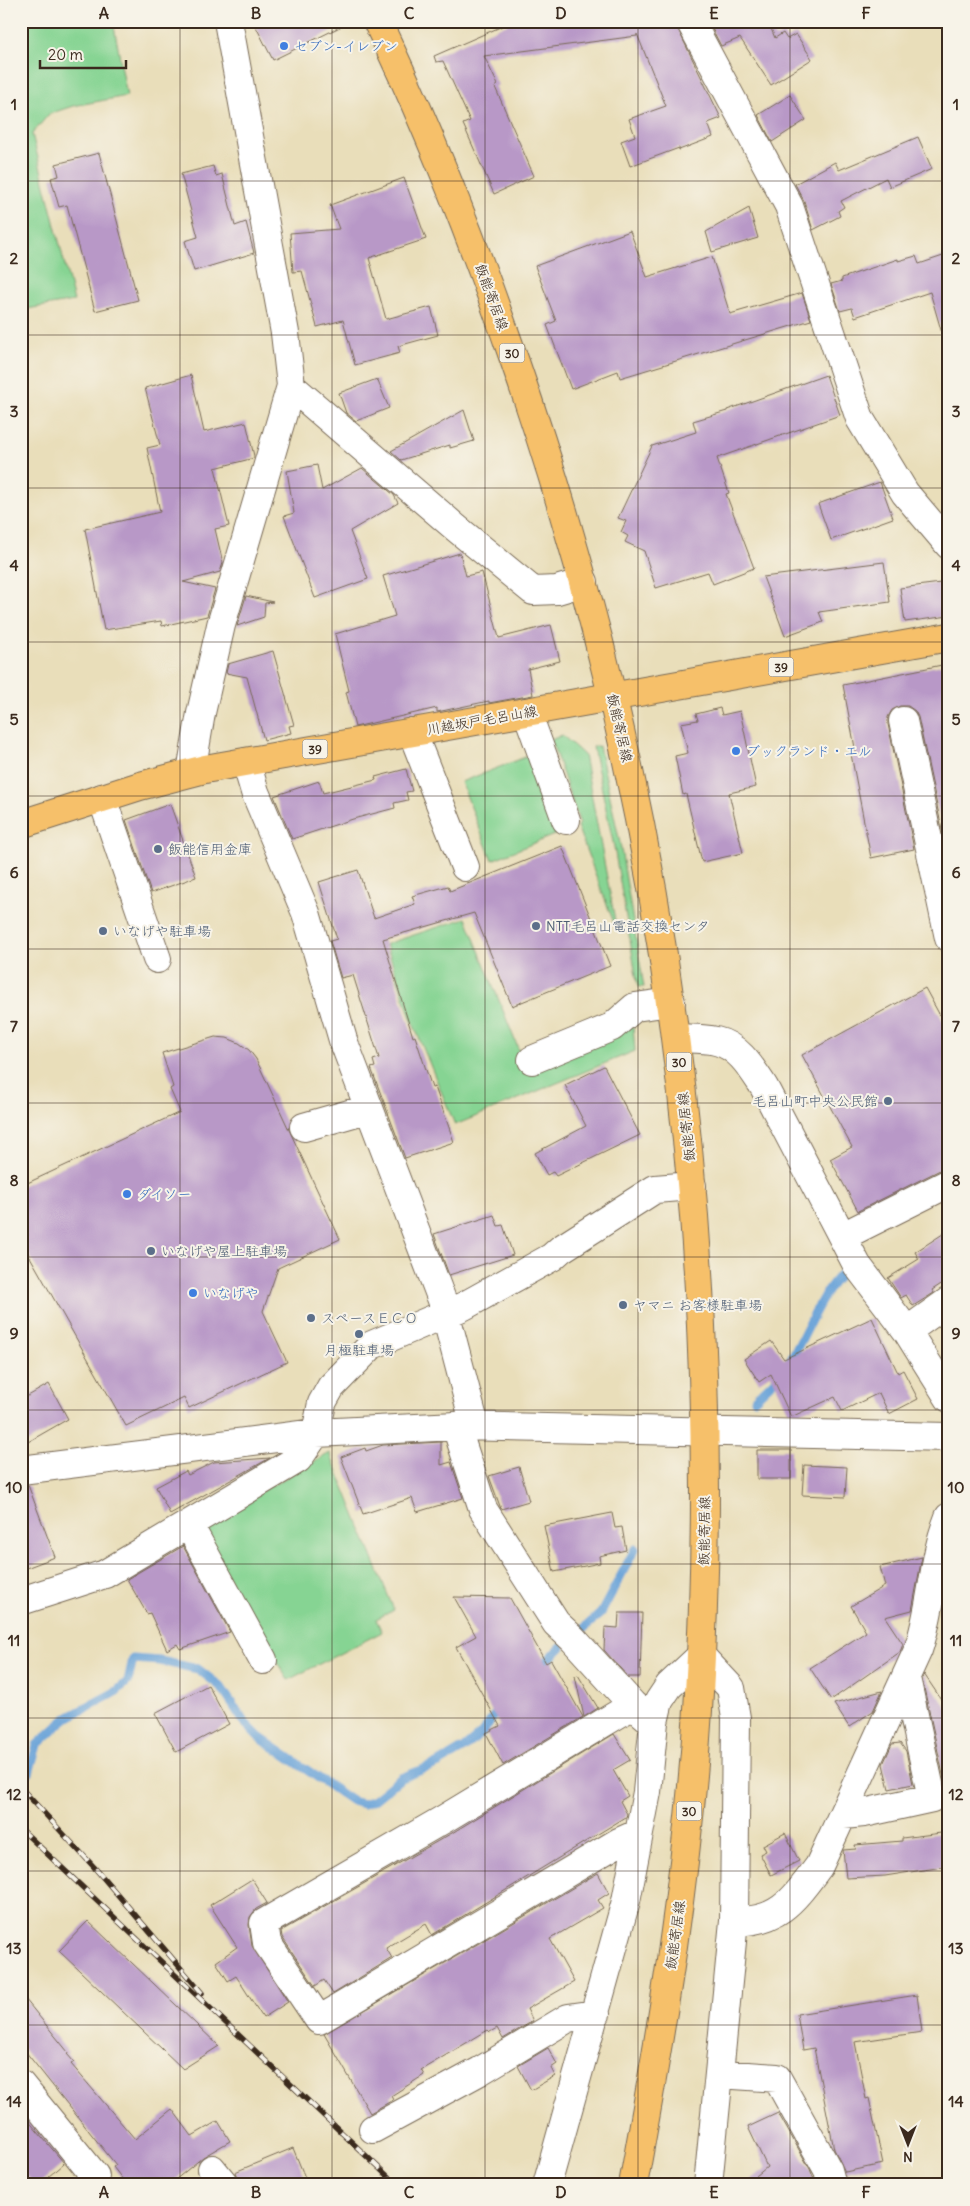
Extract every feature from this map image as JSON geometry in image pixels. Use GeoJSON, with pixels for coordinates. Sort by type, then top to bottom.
{"type":"FeatureCollection","features":[{"type":"Feature","properties":{"kind":"main road","name":"飯能寄居線"},"geometry":{"type":"LineString","coordinates":[[377,21],[444,172],[491,292],[554,476],[584,582],[613,696],[638,808],[676,1038],[692,1186],[701,1328],[705,1433],[705,1537],[701,1656],[696,1733],[678,1914],[663,2019],[633,2185]]}},
{"type":"Feature","properties":{"kind":"main road","name":"川越坂戸毛呂山線"},"geometry":{"type":"LineString","coordinates":[[21,824],[191,772],[949,637]]}},
{"type":"Feature","properties":{"kind":"street"},"geometry":{"type":"LineString","coordinates":[[191,772],[201,713],[221,624],[291,386],[285,333],[228,21]]}},
{"type":"Feature","properties":{"kind":"street"},"geometry":{"type":"LineString","coordinates":[[690,21],[789,206],[860,419],[905,493],[949,545]]}},
{"type":"Feature","properties":{"kind":"street"},"geometry":{"type":"LineString","coordinates":[[291,386],[456,528],[533,591],[557,590],[584,582]]}},
{"type":"Feature","properties":{"kind":"street"},"geometry":{"type":"LineString","coordinates":[[528,712],[566,820]]}},
{"type":"Feature","properties":{"kind":"street"},"geometry":{"type":"LineString","coordinates":[[903,721],[949,938]]}},
{"type":"Feature","properties":{"kind":"street"},"geometry":{"type":"LineString","coordinates":[[412,732],[465,867]]}},
{"type":"Feature","properties":{"kind":"street"},"geometry":{"type":"LineString","coordinates":[[246,762],[255,792],[306,913],[343,1040],[367,1109],[446,1314],[483,1509],[556,1623],[605,1673],[641,1714],[654,1722]]}},
{"type":"Feature","properties":{"kind":"street"},"geometry":{"type":"LineString","coordinates":[[102,798],[157,959]]}},
{"type":"Feature","properties":{"kind":"street"},"geometry":{"type":"LineString","coordinates":[[532,1060],[612,1027],[635,1008],[671,1002]]}},
{"type":"Feature","properties":{"kind":"street"},"geometry":{"type":"LineString","coordinates":[[676,1038],[717,1041],[738,1053],[753,1070],[857,1265],[907,1331],[949,1398]]}},
{"type":"Feature","properties":{"kind":"street"},"geometry":{"type":"LineString","coordinates":[[304,1127],[367,1109]]}},
{"type":"Feature","properties":{"kind":"street"},"geometry":{"type":"LineString","coordinates":[[843,1236],[949,1183]]}},
{"type":"Feature","properties":{"kind":"street"},"geometry":{"type":"LineString","coordinates":[[21,1601],[105,1574],[298,1459],[316,1433],[322,1403],[331,1388],[372,1345],[446,1314],[552,1257],[561,1249],[656,1189],[692,1186]]}},
{"type":"Feature","properties":{"kind":"street"},"geometry":{"type":"LineString","coordinates":[[907,1331],[949,1301]]}},
{"type":"Feature","properties":{"kind":"street"},"geometry":{"type":"LineString","coordinates":[[21,1470],[316,1433],[466,1426],[949,1438]]}},
{"type":"Feature","properties":{"kind":"street"},"geometry":{"type":"LineString","coordinates":[[734,1921],[752,1922],[772,1916],[795,1897],[819,1866],[906,1678],[926,1629],[942,1534],[949,1517]]}},
{"type":"Feature","properties":{"kind":"street"},"geometry":{"type":"LineString","coordinates":[[189,1525],[262,1660]]}},
{"type":"Feature","properties":{"kind":"street"},"geometry":{"type":"LineString","coordinates":[[547,2185],[626,1901],[647,1792],[654,1722],[659,1701],[669,1686],[701,1656],[731,1688],[736,1718],[734,1921],[708,2185]]}},
{"type":"Feature","properties":{"kind":"street"},"geometry":{"type":"LineString","coordinates":[[843,1815],[864,1813],[932,1798],[906,1678]]}},
{"type":"Feature","properties":{"kind":"street"},"geometry":{"type":"LineString","coordinates":[[633,1705],[444,1819],[264,1923],[267,1943],[319,2020],[619,1842],[639,1833]]}},
{"type":"Feature","properties":{"kind":"street"},"geometry":{"type":"LineString","coordinates":[[373,2129],[480,2070],[568,2018],[596,2014]]}},
{"type":"Feature","properties":{"kind":"street"},"geometry":{"type":"LineString","coordinates":[[718,2074],[777,2078],[828,2170],[832,2185]]}},
{"type":"Feature","properties":{"kind":"street"},"geometry":{"type":"LineString","coordinates":[[21,2085],[96,2176],[88,2185]]}},
{"type":"Feature","properties":{"kind":"green space"},"geometry":{"type":"Polygon","coordinates":[[[31,21],[113,21],[127,96],[73,106],[49,114],[32,134],[74,301],[21,310],[21,27],[31,21]]]}},
{"type":"Feature","properties":{"kind":"green space"},"geometry":{"type":"Polygon","coordinates":[[[562,735],[584,755],[617,931],[577,826],[580,824],[551,740],[562,735]]]}},
{"type":"Feature","properties":{"kind":"green space"},"geometry":{"type":"Polygon","coordinates":[[[599,746],[620,843],[644,987],[638,987],[614,847],[593,747],[599,746]]]}},
{"type":"Feature","properties":{"kind":"green space"},"geometry":{"type":"Polygon","coordinates":[[[528,756],[559,833],[492,860],[461,782],[528,756]]]}},
{"type":"Feature","properties":{"kind":"green space"},"geometry":{"type":"Polygon","coordinates":[[[466,918],[526,1068],[633,1026],[635,1051],[455,1125],[412,1021],[386,944],[466,918]]]}},
{"type":"Feature","properties":{"kind":"green space"},"geometry":{"type":"Polygon","coordinates":[[[330,1453],[394,1610],[376,1619],[382,1632],[288,1680],[243,1607],[201,1525],[330,1453]]]}},
{"type":"Feature","properties":{"kind":"building","name":"セブン-イレブン"},"geometry":{"type":"Polygon","coordinates":[[[253,21],[352,21],[273,60],[253,21]]]}},
{"type":"Feature","properties":{"kind":"building"},"geometry":{"type":"Polygon","coordinates":[[[514,21],[636,21],[637,27],[652,21],[674,21],[721,118],[708,123],[713,137],[630,166],[621,141],[635,136],[629,119],[666,106],[637,34],[637,36],[484,56],[498,85],[495,87],[534,176],[494,194],[463,124],[470,121],[443,61],[436,62],[434,56],[514,21]]]}},
{"type":"Feature","properties":{"kind":"building"},"geometry":{"type":"Polygon","coordinates":[[[708,21],[776,21],[769,24],[775,38],[783,33],[787,39],[796,34],[812,59],[771,85],[740,38],[721,46],[708,21]]]}},
{"type":"Feature","properties":{"kind":"building"},"geometry":{"type":"Polygon","coordinates":[[[790,95],[806,120],[772,142],[758,115],[790,95]]]}},
{"type":"Feature","properties":{"kind":"building"},"geometry":{"type":"Polygon","coordinates":[[[918,137],[932,169],[890,187],[886,178],[841,201],[844,207],[838,211],[840,216],[813,230],[804,201],[795,184],[835,162],[839,170],[918,137]]]}},
{"type":"Feature","properties":{"kind":"building"},"geometry":{"type":"Polygon","coordinates":[[[99,153],[138,300],[95,311],[67,205],[59,207],[51,178],[59,176],[56,164],[99,153]]]}},
{"type":"Feature","properties":{"kind":"building"},"geometry":{"type":"Polygon","coordinates":[[[213,166],[216,176],[222,174],[235,226],[246,222],[254,253],[194,271],[185,241],[198,237],[181,174],[213,166]]]}},
{"type":"Feature","properties":{"kind":"building"},"geometry":{"type":"Polygon","coordinates":[[[404,178],[426,239],[369,258],[386,319],[431,307],[438,335],[398,346],[400,353],[355,365],[343,320],[317,327],[302,271],[293,272],[290,233],[339,229],[330,205],[404,178]]]}},
{"type":"Feature","properties":{"kind":"building"},"geometry":{"type":"Polygon","coordinates":[[[749,208],[758,238],[712,252],[706,232],[749,208]]]}},
{"type":"Feature","properties":{"kind":"building"},"geometry":{"type":"Polygon","coordinates":[[[630,231],[647,277],[712,257],[730,314],[802,293],[811,320],[620,378],[618,371],[571,389],[547,325],[556,321],[535,266],[630,231]]]}},
{"type":"Feature","properties":{"kind":"building"},"geometry":{"type":"Polygon","coordinates":[[[949,254],[949,336],[943,337],[930,292],[855,317],[852,308],[840,311],[831,284],[842,281],[842,278],[898,259],[898,261],[916,256],[919,264],[949,254]]]}},
{"type":"Feature","properties":{"kind":"building"},"geometry":{"type":"Polygon","coordinates":[[[191,375],[204,432],[246,422],[254,456],[254,458],[215,468],[229,526],[215,529],[223,563],[220,572],[183,582],[215,589],[207,616],[162,626],[161,621],[104,630],[85,529],[160,512],[147,448],[160,445],[145,388],[191,375]]]}},
{"type":"Feature","properties":{"kind":"building"},"geometry":{"type":"Polygon","coordinates":[[[826,375],[840,415],[717,458],[729,493],[726,494],[754,568],[713,584],[708,572],[656,588],[644,551],[625,542],[628,536],[621,532],[626,521],[618,518],[652,446],[696,432],[693,421],[727,411],[826,375]]]}},
{"type":"Feature","properties":{"kind":"building"},"geometry":{"type":"Polygon","coordinates":[[[377,379],[389,408],[356,421],[346,413],[339,393],[377,379]]]}},
{"type":"Feature","properties":{"kind":"building"},"geometry":{"type":"Polygon","coordinates":[[[464,410],[474,441],[450,448],[450,445],[401,460],[391,451],[464,410]]]}},
{"type":"Feature","properties":{"kind":"building"},"geometry":{"type":"Polygon","coordinates":[[[317,465],[322,490],[362,468],[394,495],[398,503],[350,531],[368,579],[315,598],[284,516],[294,513],[287,471],[317,465]]]}},
{"type":"Feature","properties":{"kind":"building"},"geometry":{"type":"Polygon","coordinates":[[[880,482],[893,518],[831,540],[818,504],[880,482]]]}},
{"type":"Feature","properties":{"kind":"building"},"geometry":{"type":"Polygon","coordinates":[[[460,553],[466,576],[482,572],[499,638],[551,625],[560,661],[528,669],[533,695],[489,703],[489,701],[437,712],[437,708],[355,727],[346,692],[349,691],[335,634],[395,616],[383,576],[460,553]]]}},
{"type":"Feature","properties":{"kind":"building"},"geometry":{"type":"Polygon","coordinates":[[[884,562],[890,602],[819,612],[823,622],[785,636],[763,577],[884,562]]]}},
{"type":"Feature","properties":{"kind":"building"},"geometry":{"type":"Polygon","coordinates":[[[949,582],[949,616],[905,622],[900,588],[949,582]]]}},
{"type":"Feature","properties":{"kind":"building"},"geometry":{"type":"Polygon","coordinates":[[[246,596],[273,602],[265,603],[264,617],[237,626],[246,596]]]}},
{"type":"Feature","properties":{"kind":"building"},"geometry":{"type":"Polygon","coordinates":[[[273,651],[294,725],[289,726],[291,733],[264,740],[247,677],[226,673],[228,664],[273,651]]]}},
{"type":"Feature","properties":{"kind":"building"},"geometry":{"type":"Polygon","coordinates":[[[942,665],[949,697],[949,843],[945,843],[918,717],[915,711],[908,706],[900,706],[892,710],[888,717],[888,724],[914,849],[871,858],[851,754],[856,753],[843,685],[942,665]]]}},
{"type":"Feature","properties":{"kind":"building"},"geometry":{"type":"Polygon","coordinates":[[[720,708],[722,715],[740,711],[756,787],[729,793],[743,853],[702,862],[686,794],[683,795],[675,756],[688,753],[681,723],[698,720],[696,714],[720,708]]]}},
{"type":"Feature","properties":{"kind":"building"},"geometry":{"type":"Polygon","coordinates":[[[406,769],[412,791],[406,792],[408,800],[394,803],[395,808],[353,819],[292,839],[274,796],[319,781],[323,793],[376,780],[375,777],[406,769]]]}},
{"type":"Feature","properties":{"kind":"building","name":"飯能信用金庫"},"geometry":{"type":"Polygon","coordinates":[[[170,804],[196,877],[151,893],[126,820],[170,804]]]}},
{"type":"Feature","properties":{"kind":"building"},"geometry":{"type":"Polygon","coordinates":[[[562,846],[610,966],[512,1006],[474,913],[383,939],[413,1037],[415,1036],[432,1088],[435,1087],[454,1142],[405,1158],[371,1068],[375,1067],[373,1060],[379,1058],[353,975],[341,978],[330,941],[337,939],[319,882],[358,870],[374,918],[415,904],[412,896],[448,886],[450,891],[562,846]]]}},
{"type":"Feature","properties":{"kind":"building","name":"毛呂山町中央公民館"},"geometry":{"type":"Polygon","coordinates":[[[925,988],[949,1032],[949,1168],[942,1169],[858,1211],[830,1159],[852,1147],[802,1055],[925,988]]]}},
{"type":"Feature","properties":{"kind":"building","name":"いなげや屋上駐車場"},"geometry":{"type":"Polygon","coordinates":[[[215,1037],[227,1038],[239,1043],[249,1050],[256,1059],[340,1239],[278,1268],[263,1311],[287,1362],[189,1408],[184,1398],[126,1426],[21,1241],[21,1186],[180,1112],[170,1089],[173,1087],[162,1053],[215,1037]]]}},
{"type":"Feature","properties":{"kind":"building"},"geometry":{"type":"Polygon","coordinates":[[[604,1066],[640,1135],[556,1176],[553,1172],[547,1175],[535,1153],[586,1126],[565,1085],[604,1066]]]}},
{"type":"Feature","properties":{"kind":"building"},"geometry":{"type":"Polygon","coordinates":[[[494,1215],[498,1226],[503,1225],[513,1255],[449,1275],[434,1234],[494,1215]]]}},
{"type":"Feature","properties":{"kind":"building"},"geometry":{"type":"Polygon","coordinates":[[[949,1230],[949,1279],[932,1290],[934,1293],[913,1306],[906,1295],[901,1298],[888,1278],[919,1259],[915,1252],[949,1230]]]}},
{"type":"Feature","properties":{"kind":"building"},"geometry":{"type":"Polygon","coordinates":[[[872,1318],[898,1373],[903,1370],[918,1399],[889,1414],[879,1393],[842,1411],[835,1397],[791,1417],[771,1374],[759,1382],[744,1359],[771,1341],[784,1359],[872,1318]]]}},
{"type":"Feature","properties":{"kind":"building"},"geometry":{"type":"Polygon","coordinates":[[[49,1384],[68,1419],[21,1446],[21,1400],[49,1384]]]}},
{"type":"Feature","properties":{"kind":"building"},"geometry":{"type":"Polygon","coordinates":[[[441,1442],[441,1465],[451,1462],[463,1498],[417,1512],[412,1498],[363,1514],[341,1457],[365,1448],[366,1451],[383,1445],[441,1442]]]}},
{"type":"Feature","properties":{"kind":"building"},"geometry":{"type":"Polygon","coordinates":[[[757,1450],[791,1450],[791,1479],[757,1479],[757,1450]]]}},
{"type":"Feature","properties":{"kind":"building"},"geometry":{"type":"Polygon","coordinates":[[[270,1458],[170,1514],[156,1487],[186,1471],[188,1475],[214,1462],[270,1458]]]}},
{"type":"Feature","properties":{"kind":"building"},"geometry":{"type":"Polygon","coordinates":[[[804,1465],[847,1467],[845,1497],[802,1495],[804,1465]]]}},
{"type":"Feature","properties":{"kind":"building"},"geometry":{"type":"Polygon","coordinates":[[[519,1467],[529,1501],[501,1509],[489,1476],[519,1467]]]}},
{"type":"Feature","properties":{"kind":"building"},"geometry":{"type":"Polygon","coordinates":[[[21,1485],[28,1485],[55,1557],[21,1570],[21,1485]]]}},
{"type":"Feature","properties":{"kind":"building"},"geometry":{"type":"Polygon","coordinates":[[[612,1513],[615,1528],[622,1527],[626,1550],[599,1556],[600,1563],[554,1572],[544,1526],[612,1513]]]}},
{"type":"Feature","properties":{"kind":"building"},"geometry":{"type":"Polygon","coordinates":[[[183,1546],[230,1632],[180,1649],[177,1644],[167,1650],[150,1613],[147,1614],[127,1579],[183,1546]]]}},
{"type":"Feature","properties":{"kind":"building"},"geometry":{"type":"Polygon","coordinates":[[[922,1557],[912,1610],[885,1617],[903,1644],[900,1652],[831,1700],[810,1668],[866,1632],[851,1606],[885,1586],[880,1567],[922,1557]]]}},
{"type":"Feature","properties":{"kind":"building"},"geometry":{"type":"Polygon","coordinates":[[[454,1597],[510,1598],[546,1663],[551,1660],[583,1717],[503,1765],[486,1733],[500,1726],[456,1647],[476,1636],[454,1597]]]}},
{"type":"Feature","properties":{"kind":"building"},"geometry":{"type":"Polygon","coordinates":[[[619,1613],[642,1613],[640,1677],[628,1677],[604,1650],[605,1627],[618,1628],[619,1613]]]}},
{"type":"Feature","properties":{"kind":"building"},"geometry":{"type":"Polygon","coordinates":[[[924,1674],[949,1711],[949,1778],[944,1779],[922,1679],[924,1674]]]}},
{"type":"Feature","properties":{"kind":"building"},"geometry":{"type":"Polygon","coordinates":[[[578,1675],[598,1708],[584,1717],[575,1676],[578,1675]]]}},
{"type":"Feature","properties":{"kind":"building"},"geometry":{"type":"Polygon","coordinates":[[[208,1685],[229,1724],[176,1752],[155,1713],[208,1685]]]}},
{"type":"Feature","properties":{"kind":"building"},"geometry":{"type":"Polygon","coordinates":[[[882,1691],[873,1711],[849,1727],[834,1704],[882,1691]]]}},
{"type":"Feature","properties":{"kind":"building"},"geometry":{"type":"Polygon","coordinates":[[[614,1734],[630,1760],[613,1770],[628,1796],[620,1801],[627,1814],[626,1817],[432,1935],[426,1924],[386,1948],[392,1958],[333,1994],[324,1980],[315,1986],[282,1937],[281,1931],[452,1833],[614,1734]]]}},
{"type":"Feature","properties":{"kind":"building"},"geometry":{"type":"Polygon","coordinates":[[[900,1743],[906,1751],[913,1784],[889,1789],[883,1764],[892,1744],[900,1743]]]}},
{"type":"Feature","properties":{"kind":"building"},"geometry":{"type":"Polygon","coordinates":[[[949,1832],[949,1866],[885,1876],[846,1878],[843,1850],[856,1849],[855,1845],[902,1841],[902,1838],[949,1832]]]}},
{"type":"Feature","properties":{"kind":"building"},"geometry":{"type":"Polygon","coordinates":[[[785,1833],[799,1861],[771,1875],[760,1854],[766,1851],[763,1845],[785,1833]]]}},
{"type":"Feature","properties":{"kind":"building"},"geometry":{"type":"Polygon","coordinates":[[[598,1873],[609,1893],[598,1900],[603,1908],[550,1939],[574,1982],[527,2009],[533,2021],[503,2039],[497,2028],[490,2032],[488,2030],[421,2070],[424,2075],[391,2096],[393,2100],[370,2113],[324,2034],[598,1873]]]}},
{"type":"Feature","properties":{"kind":"building"},"geometry":{"type":"Polygon","coordinates":[[[252,1879],[267,1903],[256,1909],[250,1917],[249,1925],[252,1946],[288,2002],[263,2018],[236,1976],[228,1981],[216,1962],[237,1947],[210,1905],[252,1879]]]}},
{"type":"Feature","properties":{"kind":"building"},"geometry":{"type":"Polygon","coordinates":[[[88,1921],[219,2046],[183,2069],[59,1951],[88,1921]]]}},
{"type":"Feature","properties":{"kind":"building"},"geometry":{"type":"Polygon","coordinates":[[[21,1994],[68,2052],[67,2054],[74,2062],[71,2064],[135,2139],[172,2109],[192,2136],[218,2121],[230,2141],[203,2157],[169,2185],[127,2185],[113,2167],[116,2165],[21,2046],[21,1994]]]}},
{"type":"Feature","properties":{"kind":"building"},"geometry":{"type":"Polygon","coordinates":[[[917,1995],[922,2032],[855,2042],[866,2099],[869,2098],[883,2164],[845,2172],[834,2149],[814,2048],[803,2050],[797,2014],[917,1995]]]}},
{"type":"Feature","properties":{"kind":"building"},"geometry":{"type":"Polygon","coordinates":[[[548,2048],[557,2064],[551,2068],[555,2076],[531,2090],[518,2066],[548,2048]]]}},
{"type":"Feature","properties":{"kind":"building"},"geometry":{"type":"Polygon","coordinates":[[[21,2112],[64,2163],[39,2185],[34,2185],[21,2170],[21,2112]]]}},
{"type":"Feature","properties":{"kind":"building"},"geometry":{"type":"Polygon","coordinates":[[[778,2113],[810,2169],[816,2185],[745,2185],[767,2167],[748,2127],[778,2113]]]}},
{"type":"Feature","properties":{"kind":"building"},"geometry":{"type":"Polygon","coordinates":[[[293,2148],[308,2185],[240,2185],[235,2172],[293,2148]]]}},
{"type":"Feature","properties":{"kind":"waterway"},"geometry":{"type":"LineString","coordinates":[[788,1363],[820,1303],[845,1270]]}},
{"type":"Feature","properties":{"kind":"waterway"},"geometry":{"type":"LineString","coordinates":[[755,1399],[781,1374]]}},
{"type":"Feature","properties":{"kind":"waterway"},"geometry":{"type":"LineString","coordinates":[[582,1630],[601,1613],[635,1549]]}},
{"type":"Feature","properties":{"kind":"waterway"},"geometry":{"type":"LineString","coordinates":[[538,1670],[561,1647]]}},
{"type":"Feature","properties":{"kind":"waterway"},"geometry":{"type":"LineString","coordinates":[[29,1773],[37,1745],[65,1719],[117,1691],[128,1681],[133,1659],[160,1661],[198,1669],[221,1687],[244,1722],[259,1737],[352,1801],[363,1804],[374,1800],[401,1778],[439,1763],[464,1748],[482,1733],[500,1707]]}},
{"type":"Feature","properties":{"kind":"railway"},"geometry":{"type":"LineString","coordinates":[[21,1788],[94,1867],[202,1993]]}},
{"type":"Feature","properties":{"kind":"railway"},"geometry":{"type":"LineString","coordinates":[[21,1829],[397,2185]]}},
{"type":"Feature","properties":{"kind":"place","name":"セブン-イレブン"},"geometry":{"type":"Point","coordinates":[284,46]}},
{"type":"Feature","properties":{"kind":"place","name":"ブックランド・エル"},"geometry":{"type":"Point","coordinates":[736,751]}},
{"type":"Feature","properties":{"kind":"place","name":"飯能信用金庫"},"geometry":{"type":"Point","coordinates":[158,849]}},
{"type":"Feature","properties":{"kind":"place","name":"NTT毛呂山電話交換センタ"},"geometry":{"type":"Point","coordinates":[536,926]}},
{"type":"Feature","properties":{"kind":"place","name":"いなげや駐車場"},"geometry":{"type":"Point","coordinates":[103,931]}},
{"type":"Feature","properties":{"kind":"place","name":"毛呂山町中央公民館"},"geometry":{"type":"Point","coordinates":[888,1101]}},
{"type":"Feature","properties":{"kind":"place","name":"ダイソー"},"geometry":{"type":"Point","coordinates":[127,1194]}},
{"type":"Feature","properties":{"kind":"place","name":"いなげや屋上駐車場"},"geometry":{"type":"Point","coordinates":[151,1251]}},
{"type":"Feature","properties":{"kind":"place","name":"いなげや"},"geometry":{"type":"Point","coordinates":[193,1293]}},
{"type":"Feature","properties":{"kind":"place","name":"ヤマニ お客様駐車場"},"geometry":{"type":"Point","coordinates":[623,1305]}},
{"type":"Feature","properties":{"kind":"place","name":"スペースＥＣＯ"},"geometry":{"type":"Point","coordinates":[311,1318]}},
{"type":"Feature","properties":{"kind":"place","name":"月極駐車場"},"geometry":{"type":"Point","coordinates":[359,1334]}}]}
